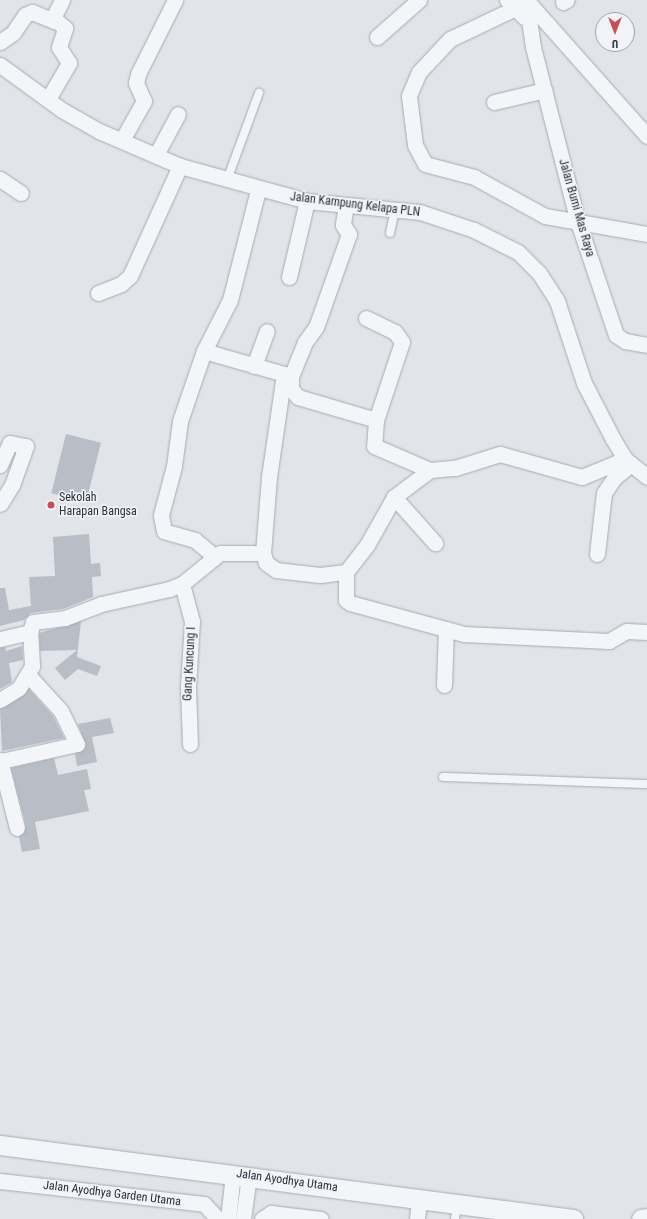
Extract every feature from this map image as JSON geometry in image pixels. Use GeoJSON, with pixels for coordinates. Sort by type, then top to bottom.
{"type":"FeatureCollection","features":[{"type":"Feature","properties":{"kind":"street"},"geometry":{"type":"LineString","coordinates":[[54,21],[62,0]]}},
{"type":"Feature","properties":{"kind":"street"},"geometry":{"type":"LineString","coordinates":[[122,140],[144,101],[136,83],[138,74],[175,0]]}},
{"type":"Feature","properties":{"kind":"street"},"geometry":{"type":"LineString","coordinates":[[377,37],[419,0]]}},
{"type":"Feature","properties":{"kind":"street"},"geometry":{"type":"LineString","coordinates":[[647,136],[521,7],[450,39],[419,72],[409,96],[415,145],[419,158],[432,167],[474,177],[545,216],[647,234]]}},
{"type":"Feature","properties":{"kind":"street","name":"Jalan Bumi Mas Raya"},"geometry":{"type":"LineString","coordinates":[[521,7],[534,47],[578,222],[616,335],[625,341],[647,345]]}},
{"type":"Feature","properties":{"kind":"street"},"geometry":{"type":"LineString","coordinates":[[0,42],[13,33],[25,15],[32,12],[54,21],[65,28],[59,47],[69,63],[48,100]]}},
{"type":"Feature","properties":{"kind":"street","name":"Jalan Kampung Kelapa PLN"},"geometry":{"type":"LineString","coordinates":[[0,65],[48,100],[99,131],[157,153],[180,166],[258,190],[306,201],[395,209],[427,214],[474,230],[518,252],[539,273],[557,301],[596,410],[628,461],[647,477]]}},
{"type":"Feature","properties":{"kind":"street"},"geometry":{"type":"LineString","coordinates":[[494,102],[545,90]]}},
{"type":"Feature","properties":{"kind":"street"},"geometry":{"type":"LineString","coordinates":[[157,153],[178,114]]}},
{"type":"Feature","properties":{"kind":"street"},"geometry":{"type":"LineString","coordinates":[[98,293],[115,288],[130,276],[180,166]]}},
{"type":"Feature","properties":{"kind":"street"},"geometry":{"type":"LineString","coordinates":[[0,179],[21,193]]}},
{"type":"Feature","properties":{"kind":"street"},"geometry":{"type":"LineString","coordinates":[[214,556],[195,540],[164,532],[160,525],[180,421],[204,351],[230,300],[258,190]]}},
{"type":"Feature","properties":{"kind":"street"},"geometry":{"type":"LineString","coordinates":[[289,277],[306,201]]}},
{"type":"Feature","properties":{"kind":"street"},"geometry":{"type":"LineString","coordinates":[[346,205],[343,225],[349,234],[316,327],[305,342],[287,375],[269,477],[263,553],[266,564],[276,570],[320,575],[346,572]]}},
{"type":"Feature","properties":{"kind":"street"},"geometry":{"type":"LineString","coordinates":[[366,318],[395,332],[402,342],[376,420],[374,446],[430,470],[455,468],[500,454],[582,477],[628,461]]}},
{"type":"Feature","properties":{"kind":"street"},"geometry":{"type":"LineString","coordinates":[[254,366],[267,331]]}},
{"type":"Feature","properties":{"kind":"street"},"geometry":{"type":"LineString","coordinates":[[204,351],[287,375]]}},
{"type":"Feature","properties":{"kind":"street"},"geometry":{"type":"LineString","coordinates":[[287,375],[291,389],[298,397],[376,420]]}},
{"type":"Feature","properties":{"kind":"street"},"geometry":{"type":"LineString","coordinates":[[0,465],[10,443],[26,446],[12,485],[0,504]]}},
{"type":"Feature","properties":{"kind":"street"},"geometry":{"type":"LineString","coordinates":[[597,554],[604,493],[628,461]]}},
{"type":"Feature","properties":{"kind":"street"},"geometry":{"type":"LineString","coordinates":[[430,470],[394,497],[367,545],[346,572],[346,600],[350,603],[446,629],[482,636],[609,641],[626,631],[647,632]]}},
{"type":"Feature","properties":{"kind":"street"},"geometry":{"type":"LineString","coordinates":[[394,497],[436,543]]}},
{"type":"Feature","properties":{"kind":"street"},"geometry":{"type":"LineString","coordinates":[[0,700],[19,688],[28,675],[33,656],[30,632],[33,622],[65,618],[101,604],[182,584],[214,556],[227,551],[263,553]]}},
{"type":"Feature","properties":{"kind":"street","name":"Gang Kuncung I"},"geometry":{"type":"LineString","coordinates":[[182,584],[192,621],[188,687],[190,744]]}},
{"type":"Feature","properties":{"kind":"street"},"geometry":{"type":"LineString","coordinates":[[444,685],[446,629]]}},
{"type":"Feature","properties":{"kind":"street"},"geometry":{"type":"LineString","coordinates":[[0,639],[30,632]]}},
{"type":"Feature","properties":{"kind":"street"},"geometry":{"type":"LineString","coordinates":[[17,828],[0,760],[78,744],[61,711],[28,675]]}},
{"type":"Feature","properties":{"kind":"street","name":"Jalan Ayodhya Utama"},"geometry":{"type":"LineString","coordinates":[[0,1145],[419,1199],[456,1212],[573,1219]]}},
{"type":"Feature","properties":{"kind":"street"},"geometry":{"type":"LineString","coordinates":[[228,1219],[241,1175]]}},
{"type":"Feature","properties":{"kind":"street"},"geometry":{"type":"LineString","coordinates":[[241,1175],[243,1219]]}},
{"type":"Feature","properties":{"kind":"street","name":"Jalan Ayodhya Garden Utama"},"geometry":{"type":"LineString","coordinates":[[0,1181],[204,1204],[218,1219]]}},
{"type":"Feature","properties":{"kind":"street"},"geometry":{"type":"LineString","coordinates":[[417,1219],[419,1199]]}},
{"type":"Feature","properties":{"kind":"street"},"geometry":{"type":"LineString","coordinates":[[262,1219],[271,1213],[321,1219]]}},
{"type":"Feature","properties":{"kind":"street"},"geometry":{"type":"LineString","coordinates":[[641,1219],[647,1218]]}},
{"type":"Feature","properties":{"kind":"lane"},"geometry":{"type":"LineString","coordinates":[[227,180],[259,93]]}},
{"type":"Feature","properties":{"kind":"lane"},"geometry":{"type":"LineString","coordinates":[[390,232],[395,209]]}},
{"type":"Feature","properties":{"kind":"lane"},"geometry":{"type":"LineString","coordinates":[[443,778],[647,784]]}},
{"type":"Feature","properties":{"kind":"building"},"geometry":{"type":"Polygon","coordinates":[[[66,434],[101,443],[86,502],[51,493],[66,434]]]}},
{"type":"Feature","properties":{"kind":"building"},"geometry":{"type":"Polygon","coordinates":[[[89,534],[91,564],[100,563],[101,576],[92,577],[93,597],[63,609],[31,613],[24,620],[0,626],[0,588],[5,588],[9,610],[31,606],[29,577],[55,576],[53,537],[89,534]]]}},
{"type":"Feature","properties":{"kind":"building"},"geometry":{"type":"Polygon","coordinates":[[[81,621],[77,657],[101,666],[97,676],[78,669],[65,680],[55,668],[77,650],[40,651],[39,633],[81,621]]]}},
{"type":"Feature","properties":{"kind":"building"},"geometry":{"type":"Polygon","coordinates":[[[22,646],[23,660],[9,663],[12,682],[0,689],[0,648],[5,647],[6,651],[22,646]]]}},
{"type":"Feature","properties":{"kind":"building"},"geometry":{"type":"Polygon","coordinates":[[[29,689],[53,716],[64,738],[2,751],[0,709],[29,689]]]}},
{"type":"Feature","properties":{"kind":"building"},"geometry":{"type":"Polygon","coordinates":[[[110,718],[114,733],[92,737],[97,762],[77,766],[75,754],[86,745],[78,724],[110,718]]]}},
{"type":"Feature","properties":{"kind":"building"},"geometry":{"type":"Polygon","coordinates":[[[54,758],[58,775],[87,769],[91,789],[84,790],[89,811],[35,822],[40,849],[22,852],[19,837],[26,826],[11,768],[54,758]]]}},
{"type":"Feature","properties":{"kind":"place","name":"Sekolah Harapan Bangsa"},"geometry":{"type":"Point","coordinates":[51,505]}}]}
